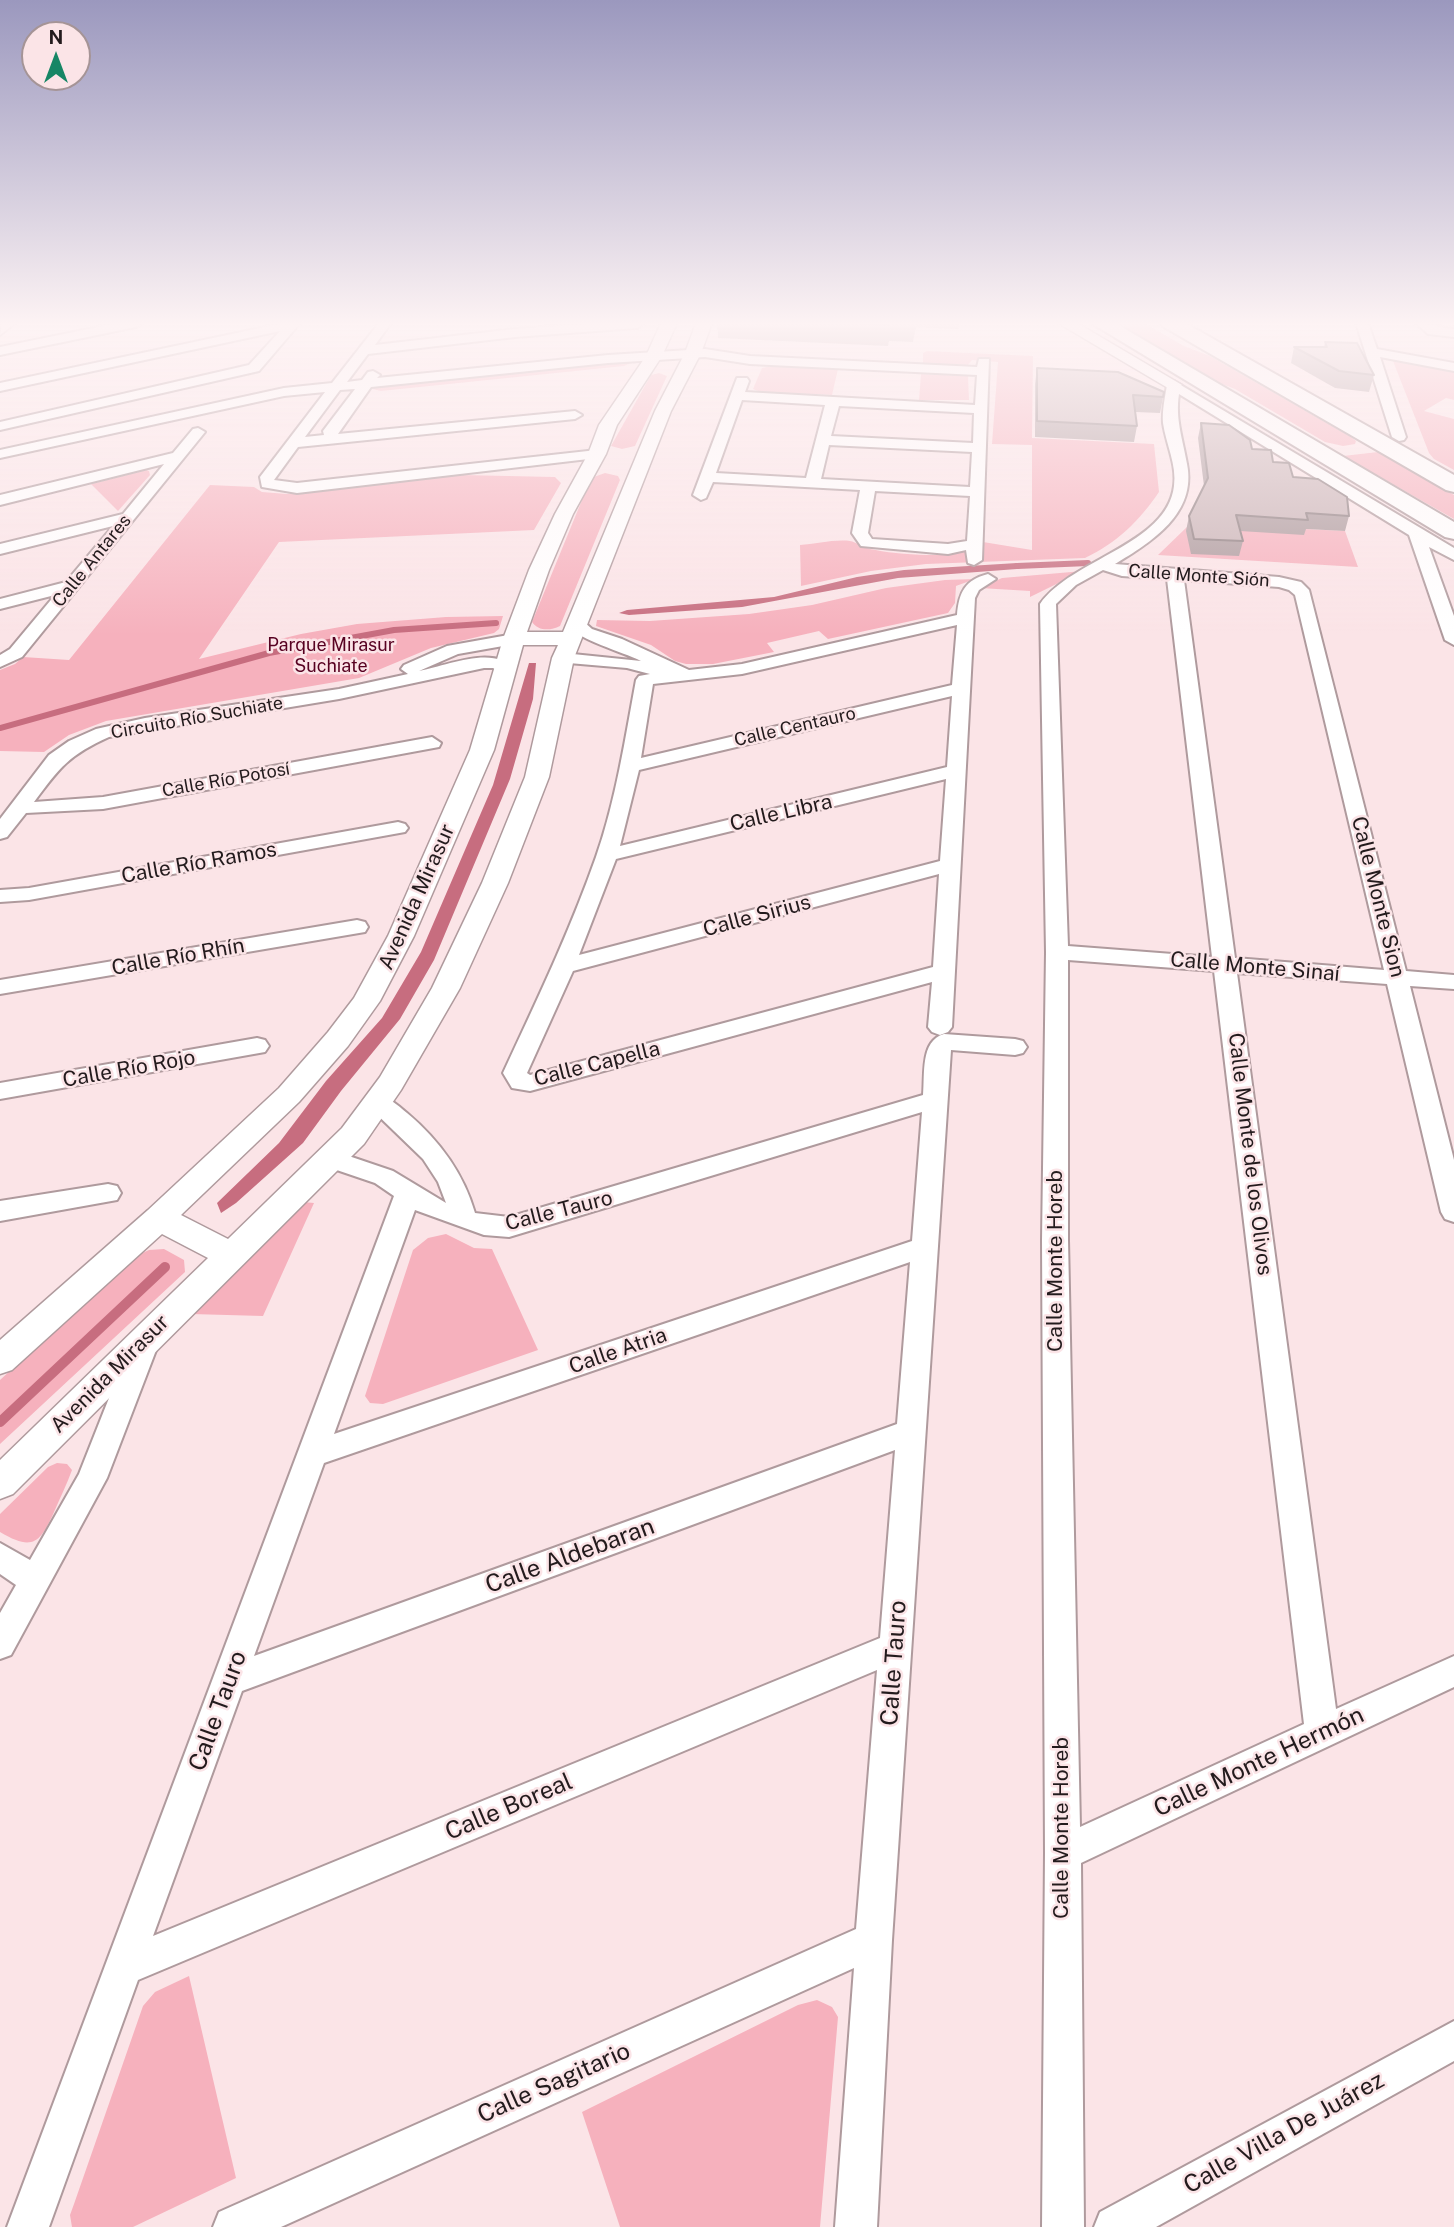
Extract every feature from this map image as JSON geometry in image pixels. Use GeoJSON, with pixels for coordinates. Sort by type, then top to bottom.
{"type":"FeatureCollection","features":[{"type":"Feature","properties":{"kind":"main road"},"geometry":{"type":"LineString","coordinates":[[1271,427],[1454,532]]}},
{"type":"Feature","properties":{"kind":"main road"},"geometry":{"type":"LineString","coordinates":[[1365,427],[1391,441]]}},
{"type":"Feature","properties":{"kind":"main road"},"geometry":{"type":"LineString","coordinates":[[1368,427],[1391,441],[1418,464],[1454,485]]}},
{"type":"Feature","properties":{"kind":"main road"},"geometry":{"type":"LineString","coordinates":[[1303,443],[1339,452],[1391,441]]}},
{"type":"Feature","properties":{"kind":"street"},"geometry":{"type":"LineString","coordinates":[[0,454],[144,427]]}},
{"type":"Feature","properties":{"kind":"street"},"geometry":{"type":"LineString","coordinates":[[0,468],[144,427]]}},
{"type":"Feature","properties":{"kind":"street"},"geometry":{"type":"LineString","coordinates":[[304,427],[267,477],[266,483],[269,486],[298,488],[482,468],[532,472],[593,461],[642,463],[657,427]]}},
{"type":"Feature","properties":{"kind":"street"},"geometry":{"type":"LineString","coordinates":[[333,427],[330,431],[332,437],[345,439]]}},
{"type":"Feature","properties":{"kind":"street"},"geometry":{"type":"LineString","coordinates":[[292,443],[461,427]]}},
{"type":"Feature","properties":{"kind":"street","name":"Avenida Mirasur"},"geometry":{"type":"LineString","coordinates":[[0,1360],[159,1218],[289,1094],[338,1039],[366,1001],[401,936],[482,750],[503,657],[564,514],[593,461],[607,427]]}},
{"type":"Feature","properties":{"kind":"street"},"geometry":{"type":"LineString","coordinates":[[701,495],[726,427]]}},
{"type":"Feature","properties":{"kind":"street"},"geometry":{"type":"LineString","coordinates":[[812,483],[827,427]]}},
{"type":"Feature","properties":{"kind":"street"},"geometry":{"type":"LineString","coordinates":[[868,486],[860,533],[867,543],[974,552],[980,427]]}},
{"type":"Feature","properties":{"kind":"street","name":"Calle Monte Horeb"},"geometry":{"type":"LineString","coordinates":[[1063,2227],[1063,1853],[1055,1240],[1057,952],[1048,604],[1058,590],[1136,546],[1157,528],[1175,506],[1182,488],[1172,427]]}},
{"type":"Feature","properties":{"kind":"street"},"geometry":{"type":"LineString","coordinates":[[1252,427],[1454,555]]}},
{"type":"Feature","properties":{"kind":"street"},"geometry":{"type":"LineString","coordinates":[[1388,427],[1391,441]]}},
{"type":"Feature","properties":{"kind":"street","name":"Calle Antares"},"geometry":{"type":"LineString","coordinates":[[0,662],[16,653],[198,432]]}},
{"type":"Feature","properties":{"kind":"street"},"geometry":{"type":"LineString","coordinates":[[824,440],[979,448]]}},
{"type":"Feature","properties":{"kind":"street"},"geometry":{"type":"LineString","coordinates":[[0,500],[181,455]]}},
{"type":"Feature","properties":{"kind":"street","name":"Avenida Mirasur"},"geometry":{"type":"LineString","coordinates":[[0,1483],[331,1159],[373,1110],[446,988],[495,883],[537,776],[568,648],[642,463]]}},
{"type":"Feature","properties":{"kind":"street"},"geometry":{"type":"LineString","coordinates":[[707,477],[977,492]]}},
{"type":"Feature","properties":{"kind":"street"},"geometry":{"type":"LineString","coordinates":[[0,549],[128,517]]}},
{"type":"Feature","properties":{"kind":"street"},"geometry":{"type":"LineString","coordinates":[[1417,534],[1454,640]]}},
{"type":"Feature","properties":{"kind":"street","name":"Calle Monte Sión"},"geometry":{"type":"LineString","coordinates":[[1103,565],[1122,571],[1279,582],[1295,586]]}},
{"type":"Feature","properties":{"kind":"street","name":"Calle Monte de los Olivos"},"geometry":{"type":"LineString","coordinates":[[1175,576],[1322,1732]]}},
{"type":"Feature","properties":{"kind":"street"},"geometry":{"type":"LineString","coordinates":[[940,1027],[966,618],[970,589],[988,579]]}},
{"type":"Feature","properties":{"kind":"street"},"geometry":{"type":"LineString","coordinates":[[0,604],[73,585]]}},
{"type":"Feature","properties":{"kind":"street","name":"Calle Monte Sion"},"geometry":{"type":"LineString","coordinates":[[1295,586],[1303,594],[1454,1212]]}},
{"type":"Feature","properties":{"kind":"street"},"geometry":{"type":"LineString","coordinates":[[568,648],[574,665],[602,661],[639,664],[664,676],[693,676],[742,669],[966,618]]}},
{"type":"Feature","properties":{"kind":"street"},"geometry":{"type":"LineString","coordinates":[[503,657],[568,648],[602,638],[635,649],[665,667],[693,676]]}},
{"type":"Feature","properties":{"kind":"street","name":"Circuito Río Suchiate"},"geometry":{"type":"LineString","coordinates":[[393,682],[409,670],[441,654],[503,657]]}},
{"type":"Feature","properties":{"kind":"street","name":"Circuito Río Suchiate"},"geometry":{"type":"LineString","coordinates":[[0,833],[55,759],[76,745],[103,733],[393,682],[503,657]]}},
{"type":"Feature","properties":{"kind":"street","name":"Calle Capella"},"geometry":{"type":"LineString","coordinates":[[664,676],[648,678],[643,683],[630,766],[607,855],[564,966],[515,1073],[520,1082],[530,1083],[944,971]]}},
{"type":"Feature","properties":{"kind":"street","name":"Calle Centauro"},"geometry":{"type":"LineString","coordinates":[[630,766],[960,689]]}},
{"type":"Feature","properties":{"kind":"street","name":"Calle Río Potosí"},"geometry":{"type":"LineString","coordinates":[[19,806],[39,808],[103,803],[432,743]]}},
{"type":"Feature","properties":{"kind":"street","name":"Calle Libra"},"geometry":{"type":"LineString","coordinates":[[607,855],[956,771]]}},
{"type":"Feature","properties":{"kind":"street","name":"Calle Río Ramos"},"geometry":{"type":"LineString","coordinates":[[0,896],[29,894],[398,828]]}},
{"type":"Feature","properties":{"kind":"street","name":"Calle Sirius"},"geometry":{"type":"LineString","coordinates":[[564,966],[950,865]]}},
{"type":"Feature","properties":{"kind":"street","name":"Calle Río Rhín"},"geometry":{"type":"LineString","coordinates":[[0,987],[357,927]]}},
{"type":"Feature","properties":{"kind":"street","name":"Calle Monte Sinaí"},"geometry":{"type":"LineString","coordinates":[[1057,952],[1454,982]]}},
{"type":"Feature","properties":{"kind":"street","name":"Calle Tauro"},"geometry":{"type":"LineString","coordinates":[[856,2227],[910,1432],[940,1044],[1015,1047]]}},
{"type":"Feature","properties":{"kind":"street","name":"Calle Río Rojo"},"geometry":{"type":"LineString","coordinates":[[0,1091],[257,1046]]}},
{"type":"Feature","properties":{"kind":"street","name":"Calle Tauro"},"geometry":{"type":"LineString","coordinates":[[331,1159],[384,1177],[426,1205],[500,1228],[518,1226],[934,1100]]}},
{"type":"Feature","properties":{"kind":"street"},"geometry":{"type":"LineString","coordinates":[[373,1110],[408,1126],[451,1178],[464,1219]]}},
{"type":"Feature","properties":{"kind":"street"},"geometry":{"type":"LineString","coordinates":[[0,1211],[108,1193]]}},
{"type":"Feature","properties":{"kind":"street","name":"Calle Tauro"},"geometry":{"type":"LineString","coordinates":[[28,2227],[408,1194]]}},
{"type":"Feature","properties":{"kind":"street"},"geometry":{"type":"LineString","coordinates":[[159,1218],[230,1255]]}},
{"type":"Feature","properties":{"kind":"street","name":"Calle Atria"},"geometry":{"type":"LineString","coordinates":[[313,1454],[924,1247]]}},
{"type":"Feature","properties":{"kind":"street"},"geometry":{"type":"LineString","coordinates":[[0,1644],[92,1478],[148,1336]]}},
{"type":"Feature","properties":{"kind":"street","name":"Calle Aldebaran"},"geometry":{"type":"LineString","coordinates":[[230,1680],[910,1432]]}},
{"type":"Feature","properties":{"kind":"street"},"geometry":{"type":"LineString","coordinates":[[0,1557],[35,1580]]}},
{"type":"Feature","properties":{"kind":"street","name":"Calle Boreal"},"geometry":{"type":"LineString","coordinates":[[124,1967],[895,1647]]}},
{"type":"Feature","properties":{"kind":"street","name":"Calle Monte Hermón"},"geometry":{"type":"LineString","coordinates":[[1063,1853],[1454,1671]]}},
{"type":"Feature","properties":{"kind":"street","name":"Calle Sagitario"},"geometry":{"type":"LineString","coordinates":[[234,2227],[874,1940]]}},
{"type":"Feature","properties":{"kind":"street","name":"Calle Villa De Juárez"},"geometry":{"type":"LineString","coordinates":[[1115,2227],[1454,2040]]}},
{"type":"Feature","properties":{"kind":"green space"},"geometry":{"type":"Polygon","coordinates":[[[622,427],[644,427],[635,446],[622,449],[611,446],[622,427]]]}},
{"type":"Feature","properties":{"kind":"green space"},"geometry":{"type":"Polygon","coordinates":[[[993,427],[1032,427],[1032,438],[1154,444],[1159,492],[1127,530],[1085,558],[926,564],[871,571],[801,586],[800,545],[850,541],[870,549],[928,555],[959,552],[983,542],[1032,550],[1032,445],[992,444],[993,427]]]}},
{"type":"Feature","properties":{"kind":"green space"},"geometry":{"type":"Polygon","coordinates":[[[1299,427],[1333,427],[1356,441],[1355,444],[1343,446],[1325,442],[1299,427]]]}},
{"type":"Feature","properties":{"kind":"green space"},"geometry":{"type":"Polygon","coordinates":[[[1419,427],[1454,427],[1454,470],[1434,459],[1419,427]]]}},
{"type":"Feature","properties":{"kind":"green space"},"geometry":{"type":"Polygon","coordinates":[[[1378,452],[1454,495],[1454,519],[1343,456],[1378,452]]]}},
{"type":"Feature","properties":{"kind":"green space"},"geometry":{"type":"Polygon","coordinates":[[[146,470],[150,475],[118,511],[91,484],[146,470]]]}},
{"type":"Feature","properties":{"kind":"green space"},"geometry":{"type":"Polygon","coordinates":[[[605,473],[618,476],[620,480],[560,626],[541,629],[532,622],[591,478],[605,473]]]}},
{"type":"Feature","properties":{"kind":"green space","name":"Parque Mirasur Suchiate"},"geometry":{"type":"Polygon","coordinates":[[[462,475],[555,477],[561,483],[534,530],[279,542],[199,659],[301,634],[357,624],[446,617],[503,616],[499,629],[494,633],[431,648],[359,678],[106,721],[69,735],[44,752],[0,751],[0,670],[15,664],[23,657],[69,660],[210,485],[254,487],[262,492],[287,494],[462,475]]]}},
{"type":"Feature","properties":{"kind":"green space"},"geometry":{"type":"Polygon","coordinates":[[[1188,526],[1345,531],[1358,567],[1158,555],[1188,526]]]}},
{"type":"Feature","properties":{"kind":"green space"},"geometry":{"type":"Polygon","coordinates":[[[1083,571],[1030,597],[1030,591],[980,588],[1002,578],[1083,571]]]}},
{"type":"Feature","properties":{"kind":"green space"},"geometry":{"type":"Polygon","coordinates":[[[975,579],[956,586],[955,603],[948,613],[828,639],[819,631],[767,643],[774,652],[713,664],[686,664],[675,661],[651,645],[596,626],[597,620],[650,621],[749,614],[812,605],[886,588],[975,579]]]}},
{"type":"Feature","properties":{"kind":"green space"},"geometry":{"type":"Polygon","coordinates":[[[303,1202],[314,1203],[263,1316],[191,1314],[303,1202]]]}},
{"type":"Feature","properties":{"kind":"green space"},"geometry":{"type":"Polygon","coordinates":[[[446,1234],[474,1248],[492,1249],[538,1350],[383,1404],[370,1403],[365,1396],[413,1250],[428,1238],[446,1234]]]}},
{"type":"Feature","properties":{"kind":"green space"},"geometry":{"type":"Polygon","coordinates":[[[164,1249],[184,1260],[185,1272],[0,1444],[0,1380],[136,1256],[149,1250],[164,1249]]]}},
{"type":"Feature","properties":{"kind":"green space"},"geometry":{"type":"Polygon","coordinates":[[[57,1463],[67,1464],[72,1470],[44,1531],[34,1541],[27,1542],[0,1532],[0,1514],[48,1467],[57,1463]]]}},
{"type":"Feature","properties":{"kind":"green space"},"geometry":{"type":"Polygon","coordinates":[[[189,1976],[236,2178],[133,2227],[72,2227],[70,2215],[143,2006],[155,1992],[189,1976]]]}},
{"type":"Feature","properties":{"kind":"green space"},"geometry":{"type":"Polygon","coordinates":[[[817,2000],[832,2007],[838,2017],[820,2227],[620,2227],[582,2112],[798,2005],[817,2000]]]}},
{"type":"Feature","properties":{"kind":"shaded area"},"geometry":{"type":"Polygon","coordinates":[[[1017,563],[1028,566],[898,578],[742,607],[629,615],[619,613],[627,610],[774,597],[857,577],[904,570],[1017,563]]]}},
{"type":"Feature","properties":{"kind":"shaded area"},"geometry":{"type":"Polygon","coordinates":[[[529,663],[536,663],[533,699],[510,779],[434,960],[400,1019],[341,1091],[303,1143],[236,1203],[221,1213],[217,1203],[279,1143],[326,1081],[382,1018],[421,952],[493,785],[529,663]]]}},
{"type":"Feature","properties":{"kind":"building"},"geometry":{"type":"Polygon","coordinates":[[[1201,427],[1232,427],[1250,440],[1252,449],[1271,450],[1273,462],[1289,463],[1293,477],[1318,479],[1347,497],[1349,516],[1306,513],[1308,520],[1236,515],[1243,541],[1194,539],[1189,516],[1208,478],[1201,427]]]}},
{"type":"Feature","properties":{"kind":"waterway"},"geometry":{"type":"LineString","coordinates":[[1017,566],[1088,563]]}},
{"type":"Feature","properties":{"kind":"waterway"},"geometry":{"type":"LineString","coordinates":[[0,728],[269,653],[394,630],[496,623]]}},
{"type":"Feature","properties":{"kind":"waterway"},"geometry":{"type":"LineString","coordinates":[[0,1422],[165,1267]]}}]}
